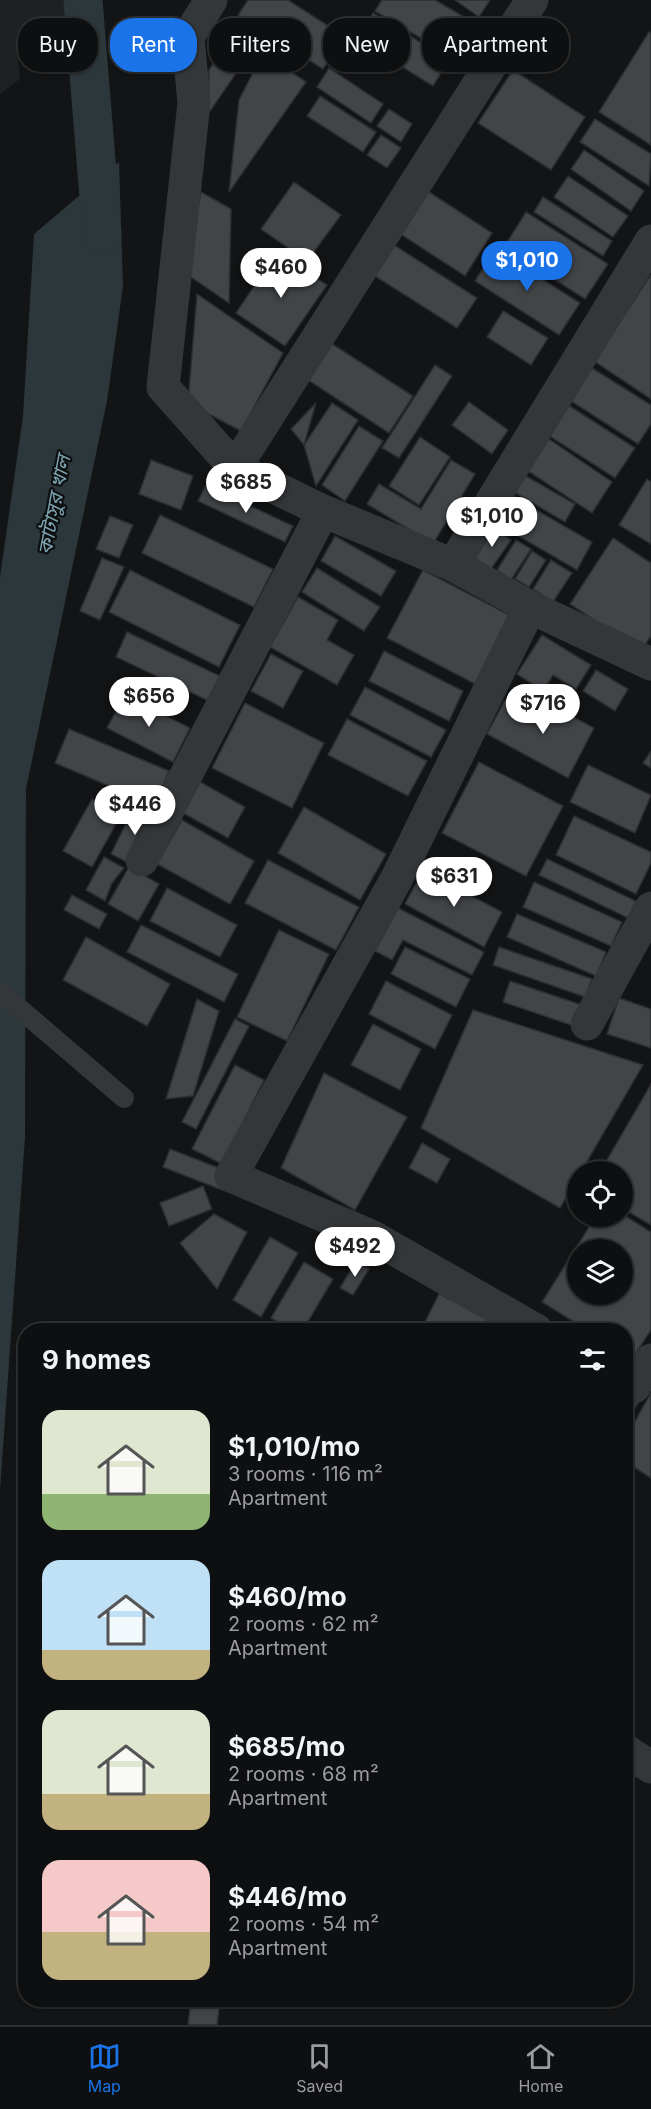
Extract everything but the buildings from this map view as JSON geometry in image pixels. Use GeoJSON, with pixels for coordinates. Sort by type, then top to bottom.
{"type":"FeatureCollection","features":[{"type":"Feature","properties":{"kind":"street"},"geometry":{"type":"LineString","coordinates":[[211,0],[188,36],[194,103],[163,387],[235,468],[323,511],[453,565],[530,607],[651,664]]}},
{"type":"Feature","properties":{"kind":"street"},"geometry":{"type":"LineString","coordinates":[[235,468],[532,0]]}},
{"type":"Feature","properties":{"kind":"street"},"geometry":{"type":"LineString","coordinates":[[453,565],[651,241]]}},
{"type":"Feature","properties":{"kind":"street"},"geometry":{"type":"LineString","coordinates":[[142,860],[323,511]]}},
{"type":"Feature","properties":{"kind":"street"},"geometry":{"type":"LineString","coordinates":[[524,1323],[373,1238],[231,1176],[397,878],[530,607]]}},
{"type":"Feature","properties":{"kind":"street"},"geometry":{"type":"LineString","coordinates":[[587,1024],[651,908]]}},
{"type":"Feature","properties":{"kind":"street"},"geometry":{"type":"LineString","coordinates":[[633,1386],[651,1360]]}},
{"type":"Feature","properties":{"kind":"street"},"geometry":{"type":"LineString","coordinates":[[633,1755],[651,1767]]}},
{"type":"Feature","properties":{"kind":"lane"},"geometry":{"type":"LineString","coordinates":[[0,992],[124,1098]]}},
{"type":"Feature","properties":{"kind":"shaded area"},"geometry":{"type":"Polygon","coordinates":[[[0,0],[67,0],[68,18],[18,18],[18,39],[16,39],[20,79],[0,94],[0,0]]]}},
{"type":"Feature","properties":{"kind":"water"},"geometry":{"type":"Polygon","coordinates":[[[119,162],[123,286],[107,401],[26,789],[25,1137],[0,1490],[0,577],[23,416],[34,234],[119,162]]]}},
{"type":"Feature","properties":{"kind":"waterway","name":"কাটাসুর খাল"},"geometry":{"type":"LineString","coordinates":[[83,0],[102,234]]}}]}
